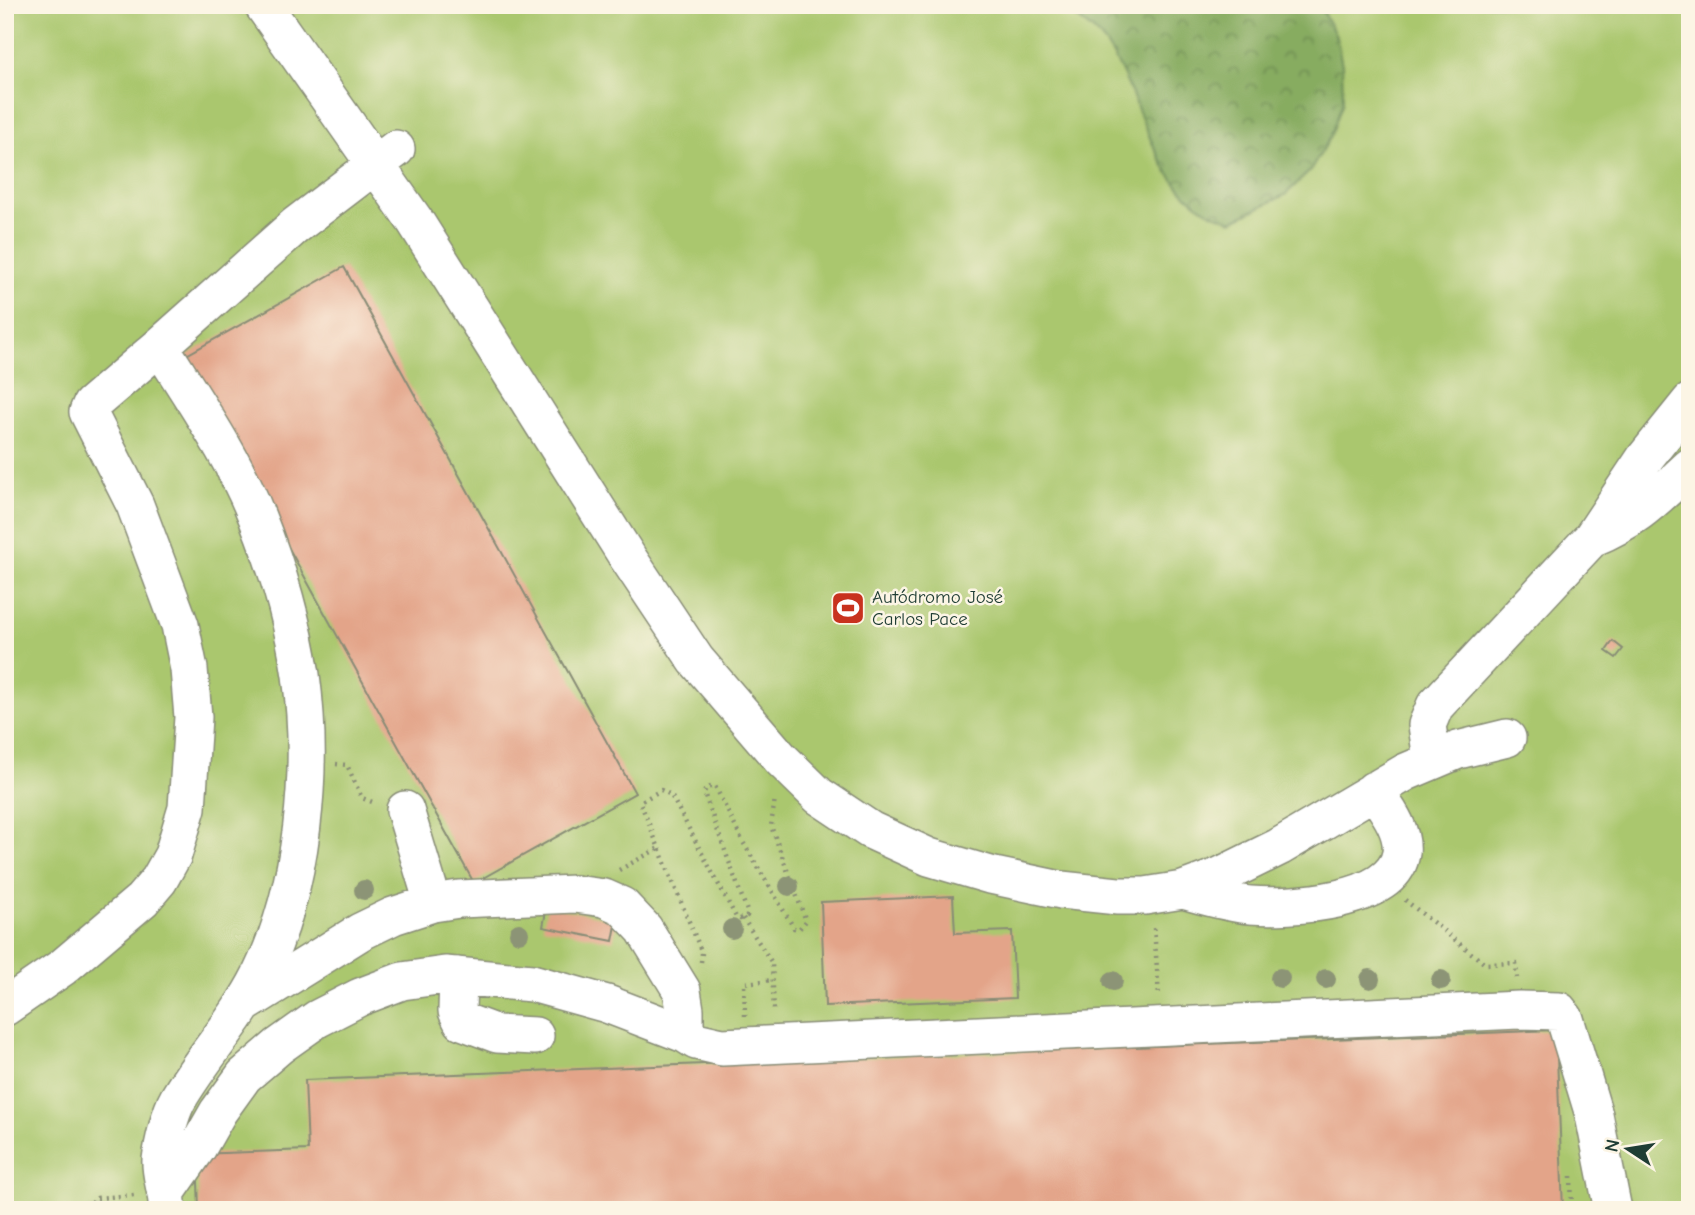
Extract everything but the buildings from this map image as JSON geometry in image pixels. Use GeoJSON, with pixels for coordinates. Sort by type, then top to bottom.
{"type":"FeatureCollection","features":[{"type":"Feature","properties":{"kind":"lane"},"geometry":{"type":"LineString","coordinates":[[263,5],[386,157],[415,221],[621,547],[696,660],[781,759],[828,785],[870,830],[929,857],[990,876],[1061,890],[1145,896],[1182,890],[1220,876],[1279,847],[1374,790],[1432,760],[1481,743],[1507,738]]}},
{"type":"Feature","properties":{"kind":"lane"},"geometry":{"type":"LineString","coordinates":[[5,1007],[63,967],[142,900],[159,880],[173,855],[187,808],[193,717],[189,669],[180,625],[135,505],[88,412],[97,400],[295,226],[386,157]]}},
{"type":"Feature","properties":{"kind":"lane"},"geometry":{"type":"LineString","coordinates":[[160,346],[220,445],[256,516],[292,627],[301,676],[305,741],[300,836],[278,933],[246,1003],[176,1101],[161,1162],[167,1202]]}},
{"type":"Feature","properties":{"kind":"lane"},"geometry":{"type":"LineString","coordinates":[[1432,760],[1427,725],[1435,706],[1591,539],[1645,458],[1690,402]]}},
{"type":"Feature","properties":{"kind":"lane"},"geometry":{"type":"LineString","coordinates":[[1591,539],[1625,524],[1641,513],[1690,467]]}},
{"type":"Feature","properties":{"kind":"lane"},"geometry":{"type":"LineString","coordinates":[[1182,890],[1251,905],[1289,905],[1353,895],[1382,882],[1392,874],[1398,863],[1401,852],[1400,838],[1391,814],[1374,790]]}},
{"type":"Feature","properties":{"kind":"lane"},"geometry":{"type":"LineString","coordinates":[[405,810],[433,903]]}},
{"type":"Feature","properties":{"kind":"lane"},"geometry":{"type":"LineString","coordinates":[[246,1003],[360,932],[393,916],[433,903],[491,896],[576,894],[604,898],[622,906],[644,929],[681,991],[685,1010],[685,1034]]}},
{"type":"Feature","properties":{"kind":"lane"},"geometry":{"type":"LineString","coordinates":[[167,1202],[218,1112],[244,1076],[279,1046],[317,1019],[360,997],[402,981],[446,975],[532,983],[607,1004],[708,1045],[745,1048],[1519,1010],[1559,1011],[1565,1019],[1594,1115],[1613,1210]]}},
{"type":"Feature","properties":{"kind":"lane"},"geometry":{"type":"LineString","coordinates":[[458,976],[457,1012],[462,1021],[497,1034],[535,1036]]}},
{"type":"Feature","properties":{"kind":"path"},"geometry":{"type":"LineString","coordinates":[[700,964],[702,953],[640,802],[661,790],[671,795],[736,917],[740,919],[747,916],[747,911],[705,789],[711,785],[716,787],[770,890],[793,926],[799,929],[806,922],[771,826],[781,759]]}},
{"type":"Feature","properties":{"kind":"path"},"geometry":{"type":"LineString","coordinates":[[330,763],[347,765],[363,799],[405,810]]}},
{"type":"Feature","properties":{"kind":"path"},"geometry":{"type":"LineString","coordinates":[[1382,882],[1485,964],[1516,963]]}},
{"type":"Feature","properties":{"kind":"path"},"geometry":{"type":"LineString","coordinates":[[743,918],[769,956],[774,980],[774,1016]]}},
{"type":"Feature","properties":{"kind":"path"},"geometry":{"type":"LineString","coordinates":[[745,1048],[744,983],[774,980]]}},
{"type":"Feature","properties":{"kind":"path"},"geometry":{"type":"LineString","coordinates":[[93,1210],[92,1203],[97,1198],[167,1202]]}},
{"type":"Feature","properties":{"kind":"green space","name":"Autódromo José Carlos Pace"},"geometry":{"type":"Polygon","coordinates":[[[5,5],[1690,5],[1690,1210],[5,1210],[5,5]]]}},
{"type":"Feature","properties":{"kind":"green space"},"geometry":{"type":"Polygon","coordinates":[[[1056,5],[1319,5],[1336,36],[1342,65],[1343,101],[1330,138],[1310,171],[1285,195],[1232,221],[1210,212],[1185,193],[1170,175],[1148,134],[1120,69],[1104,42],[1085,24],[1056,5]]]}},
{"type":"Feature","properties":{"kind":"place","name":"Autódromo José Carlos Pace"},"geometry":{"type":"Point","coordinates":[848,608]}}]}
